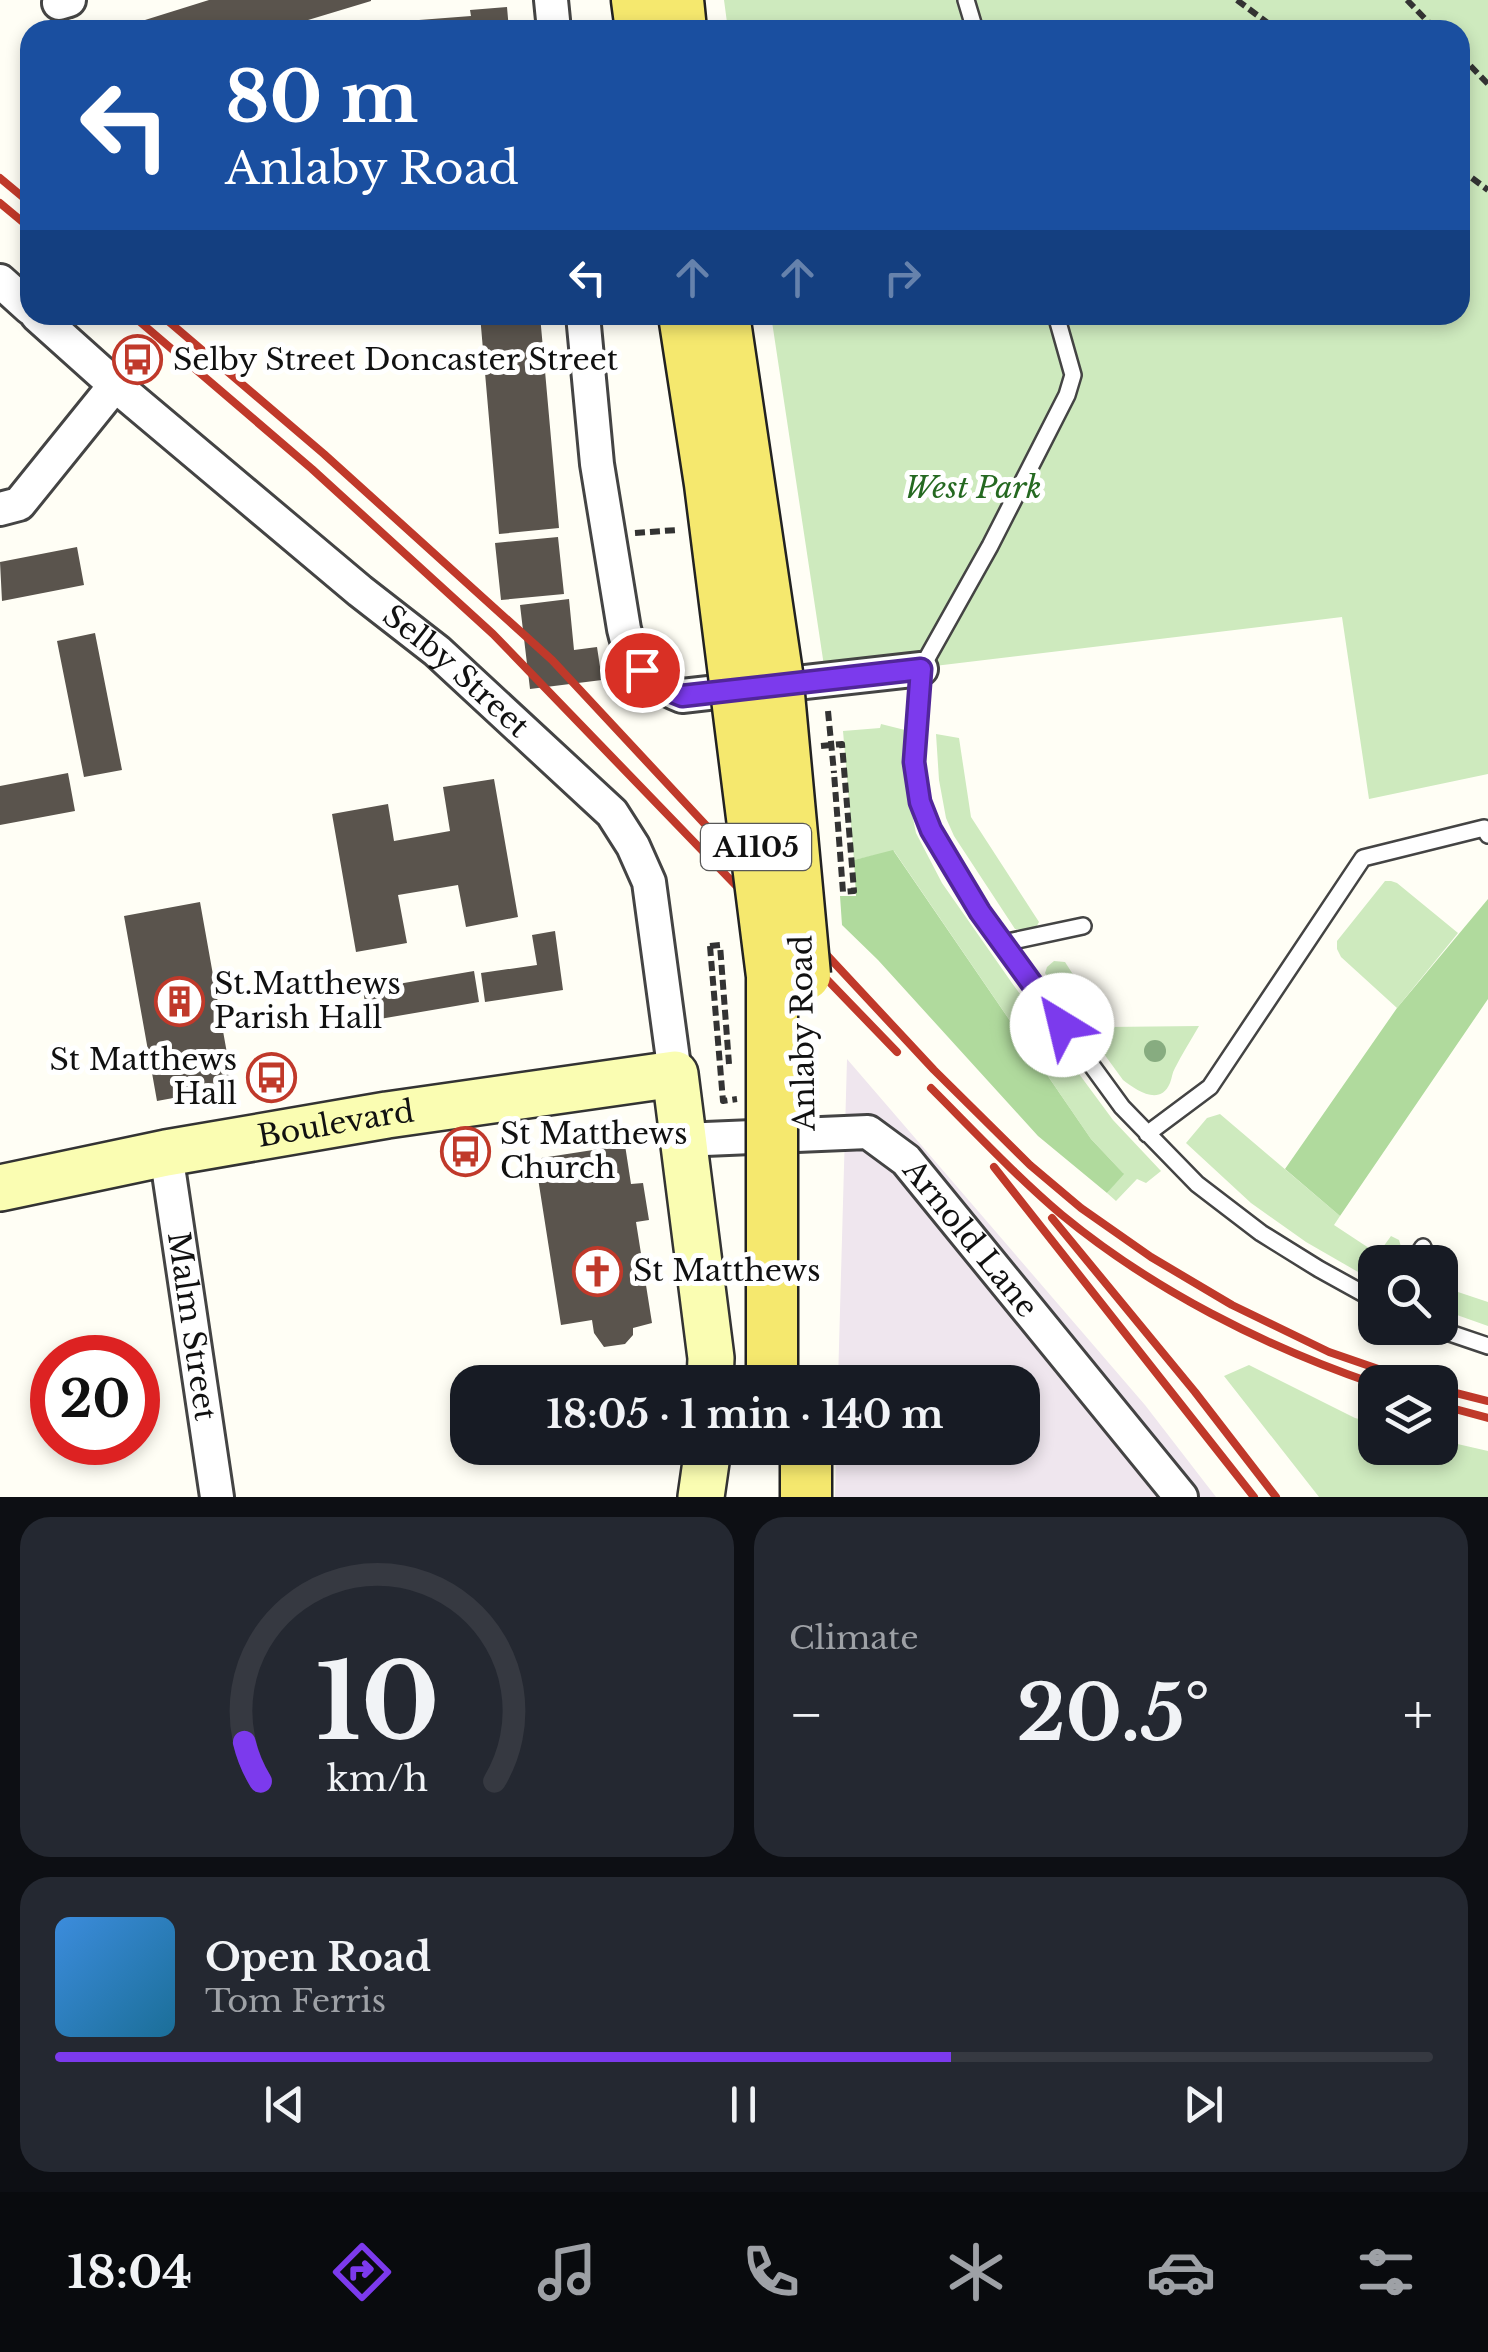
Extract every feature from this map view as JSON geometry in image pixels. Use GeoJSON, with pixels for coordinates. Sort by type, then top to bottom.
{"type":"FeatureCollection","features":[{"type":"Feature","properties":{"kind":"main road","name":"Anlaby Road"},"geometry":{"type":"LineString","coordinates":[[686,325],[710,484],[772,976],[751,1090],[771,1365]]}},
{"type":"Feature","properties":{"kind":"main road","name":"Anlaby Road"},"geometry":{"type":"LineString","coordinates":[[726,325],[778,672],[805,977],[806,1365]]}},
{"type":"Feature","properties":{"kind":"main road"},"geometry":{"type":"LineString","coordinates":[[772,1465],[772,1497]]}},
{"type":"Feature","properties":{"kind":"main road"},"geometry":{"type":"LineString","coordinates":[[806,1465],[806,1497]]}},
{"type":"Feature","properties":{"kind":"street"},"geometry":{"type":"LineString","coordinates":[[0,282],[20,299]]}},
{"type":"Feature","properties":{"kind":"street","name":"Selby Street"},"geometry":{"type":"LineString","coordinates":[[48,325],[344,578],[437,651],[612,813],[649,882],[682,1140]]}},
{"type":"Feature","properties":{"kind":"street"},"geometry":{"type":"LineString","coordinates":[[584,325],[597,464],[630,653],[642,670],[662,688],[682,696],[921,669]]}},
{"type":"Feature","properties":{"kind":"street"},"geometry":{"type":"LineString","coordinates":[[0,509],[18,504],[115,385]]}},
{"type":"Feature","properties":{"kind":"street","name":"Boulevard"},"geometry":{"type":"LineString","coordinates":[[0,1188],[166,1153],[675,1074]]}},
{"type":"Feature","properties":{"kind":"street","name":"Arnold Lane"},"geometry":{"type":"LineString","coordinates":[[682,1140],[868,1132],[906,1160],[1181,1497]]}},
{"type":"Feature","properties":{"kind":"street"},"geometry":{"type":"LineString","coordinates":[[682,1140],[710,1365]]}},
{"type":"Feature","properties":{"kind":"street","name":"Malm Street"},"geometry":{"type":"LineString","coordinates":[[166,1153],[217,1497]]}},
{"type":"Feature","properties":{"kind":"street"},"geometry":{"type":"LineString","coordinates":[[702,1497],[706,1465]]}},
{"type":"Feature","properties":{"kind":"lane"},"geometry":{"type":"LineString","coordinates":[[1059,325],[1073,376],[1067,396],[921,669],[914,762],[920,802],[931,830],[980,912],[1122,1108],[1198,1184],[1261,1233],[1358,1291]]}},
{"type":"Feature","properties":{"kind":"lane"},"geometry":{"type":"LineString","coordinates":[[1146,1134],[1210,1087],[1362,858],[1484,828],[1488,835]]}},
{"type":"Feature","properties":{"kind":"lane"},"geometry":{"type":"LineString","coordinates":[[1002,943],[1082,926]]}},
{"type":"Feature","properties":{"kind":"lane"},"geometry":{"type":"LineString","coordinates":[[1458,1336],[1488,1346]]}},
{"type":"Feature","properties":{"kind":"path"},"geometry":{"type":"LineString","coordinates":[[1237,0],[1264,20]]}},
{"type":"Feature","properties":{"kind":"path"},"geometry":{"type":"LineString","coordinates":[[1406,0],[1426,20]]}},
{"type":"Feature","properties":{"kind":"path"},"geometry":{"type":"LineString","coordinates":[[1470,65],[1488,84]]}},
{"type":"Feature","properties":{"kind":"path"},"geometry":{"type":"LineString","coordinates":[[609,534],[678,530]]}},
{"type":"Feature","properties":{"kind":"path"},"geometry":{"type":"LineString","coordinates":[[784,750],[842,744],[854,891],[843,892],[834,773],[826,680]]}},
{"type":"Feature","properties":{"kind":"path"},"geometry":{"type":"LineString","coordinates":[[710,946],[720,946],[751,1090],[723,1100],[710,946]]}},
{"type":"Feature","properties":{"kind":"shaded area"},"geometry":{"type":"Polygon","coordinates":[[[847,1059],[1145,1405],[1216,1497],[835,1497],[836,1465],[1040,1465],[1040,1365],[838,1365],[847,1059]]]}},
{"type":"Feature","properties":{"kind":"green space","name":"West Park"},"geometry":{"type":"Polygon","coordinates":[[[724,0],[1488,0],[1488,774],[1369,799],[1342,617],[826,679],[773,325],[1470,325],[1470,20],[727,20],[724,0]]]}},
{"type":"Feature","properties":{"kind":"green space"},"geometry":{"type":"Polygon","coordinates":[[[881,724],[905,730],[904,775],[916,833],[942,883],[1113,1120],[1161,1171],[1146,1183],[1137,1179],[1116,1201],[1107,1193],[1123,1173],[1091,1139],[894,851],[854,860],[843,731],[880,728],[881,724]]]}},
{"type":"Feature","properties":{"kind":"green space"},"geometry":{"type":"Polygon","coordinates":[[[936,734],[959,738],[971,817],[1039,922],[1034,931],[1015,929],[954,836],[946,818],[939,780],[936,734]]]}},
{"type":"Feature","properties":{"kind":"green space"},"geometry":{"type":"Polygon","coordinates":[[[893,850],[1091,1139],[1124,1174],[1107,1193],[1038,1136],[842,925],[840,896],[856,896],[854,860],[893,850]]]}},
{"type":"Feature","properties":{"kind":"green space"},"geometry":{"type":"Polygon","coordinates":[[[1385,881],[1397,883],[1458,933],[1397,1008],[1337,949],[1337,941],[1385,881]]]}},
{"type":"Feature","properties":{"kind":"green space"},"geometry":{"type":"Polygon","coordinates":[[[1488,899],[1488,999],[1340,1216],[1285,1169],[1397,1008],[1488,899]]]}},
{"type":"Feature","properties":{"kind":"green space"},"geometry":{"type":"Polygon","coordinates":[[[1054,961],[1065,962],[1107,1027],[1199,1026],[1166,1090],[1148,1094],[1123,1080],[1045,973],[1054,961]]]}},
{"type":"Feature","properties":{"kind":"green space"},"geometry":{"type":"Polygon","coordinates":[[[1220,1114],[1340,1216],[1334,1225],[1364,1245],[1358,1245],[1358,1272],[1251,1203],[1186,1143],[1207,1118],[1220,1114]]]}},
{"type":"Feature","properties":{"kind":"green space"},"geometry":{"type":"Polygon","coordinates":[[[1391,1236],[1400,1245],[1384,1245],[1391,1236]]]}},
{"type":"Feature","properties":{"kind":"green space"},"geometry":{"type":"Polygon","coordinates":[[[1458,1292],[1488,1302],[1488,1326],[1458,1315],[1458,1292]]]}},
{"type":"Feature","properties":{"kind":"green space"},"geometry":{"type":"Polygon","coordinates":[[[1249,1365],[1358,1419],[1358,1465],[1458,1465],[1458,1444],[1488,1451],[1488,1497],[1319,1497],[1224,1376],[1249,1365]]]}},
{"type":"Feature","properties":{"kind":"building"},"geometry":{"type":"Polygon","coordinates":[[[209,0],[371,0],[308,20],[145,20],[209,0]]]}},
{"type":"Feature","properties":{"kind":"building"},"geometry":{"type":"Polygon","coordinates":[[[507,7],[508,20],[419,20],[471,16],[470,10],[507,7]]]}},
{"type":"Feature","properties":{"kind":"building"},"geometry":{"type":"Polygon","coordinates":[[[481,325],[541,325],[559,528],[499,534],[481,325]]]}},
{"type":"Feature","properties":{"kind":"building"},"geometry":{"type":"Polygon","coordinates":[[[558,537],[564,594],[501,600],[495,543],[558,537]]]}},
{"type":"Feature","properties":{"kind":"building"},"geometry":{"type":"Polygon","coordinates":[[[77,547],[84,585],[2,601],[0,562],[77,547]]]}},
{"type":"Feature","properties":{"kind":"building"},"geometry":{"type":"Polygon","coordinates":[[[569,599],[574,650],[597,647],[602,680],[530,689],[520,605],[569,599]]]}},
{"type":"Feature","properties":{"kind":"building"},"geometry":{"type":"Polygon","coordinates":[[[95,633],[122,770],[84,777],[57,641],[95,633]]]}},
{"type":"Feature","properties":{"kind":"building"},"geometry":{"type":"Polygon","coordinates":[[[68,773],[75,811],[0,825],[0,786],[68,773]]]}},
{"type":"Feature","properties":{"kind":"building"},"geometry":{"type":"Polygon","coordinates":[[[494,779],[518,917],[466,927],[458,885],[398,895],[407,943],[356,952],[332,814],[388,804],[394,841],[450,831],[443,787],[494,779]]]}},
{"type":"Feature","properties":{"kind":"building","name":"St.Matthews Parish Hall"},"geometry":{"type":"Polygon","coordinates":[[[200,902],[233,1087],[157,1101],[124,916],[200,902]]]}},
{"type":"Feature","properties":{"kind":"building"},"geometry":{"type":"Polygon","coordinates":[[[555,931],[563,990],[485,1002],[481,973],[537,965],[532,935],[555,931]]]}},
{"type":"Feature","properties":{"kind":"building"},"geometry":{"type":"Polygon","coordinates":[[[474,971],[479,1002],[368,1021],[363,990],[474,971]]]}},
{"type":"Feature","properties":{"kind":"building","name":"St Matthews"},"geometry":{"type":"Polygon","coordinates":[[[625,1145],[631,1184],[643,1183],[649,1220],[636,1222],[652,1323],[633,1328],[633,1335],[625,1344],[604,1347],[594,1333],[592,1320],[561,1325],[535,1159],[625,1145]]]}},
{"type":"Feature","properties":{"kind":"railway"},"geometry":{"type":"LineString","coordinates":[[0,178],[20,195]]}},
{"type":"Feature","properties":{"kind":"railway"},"geometry":{"type":"LineString","coordinates":[[0,203],[20,220]]}},
{"type":"Feature","properties":{"kind":"railway"},"geometry":{"type":"LineString","coordinates":[[144,325],[312,469],[493,634],[897,1052]]}},
{"type":"Feature","properties":{"kind":"railway"},"geometry":{"type":"LineString","coordinates":[[173,325],[324,454],[552,660],[934,1070],[1030,1165],[1081,1208],[1151,1257],[1232,1305],[1329,1352],[1367,1365]]}},
{"type":"Feature","properties":{"kind":"railway"},"geometry":{"type":"LineString","coordinates":[[931,1088],[1045,1200],[1134,1268],[1251,1334],[1358,1378]]}},
{"type":"Feature","properties":{"kind":"railway"},"geometry":{"type":"LineString","coordinates":[[994,1167],[1254,1497]]}},
{"type":"Feature","properties":{"kind":"railway"},"geometry":{"type":"LineString","coordinates":[[1052,1218],[1276,1497]]}},
{"type":"Feature","properties":{"kind":"railway"},"geometry":{"type":"LineString","coordinates":[[1458,1394],[1488,1401]]}},
{"type":"Feature","properties":{"kind":"railway"},"geometry":{"type":"LineString","coordinates":[[1458,1410],[1488,1418]]}},
{"type":"Feature","properties":{"kind":"place","name":"Selby Street Doncaster Street"},"geometry":{"type":"Point","coordinates":[138,360]}},
{"type":"Feature","properties":{"kind":"place","name":"St.Matthews Parish Hall"},"geometry":{"type":"Point","coordinates":[179,1001]}},
{"type":"Feature","properties":{"kind":"place","name":"St Matthews Hall"},"geometry":{"type":"Point","coordinates":[272,1077]}},
{"type":"Feature","properties":{"kind":"place","name":"St Matthews Church"},"geometry":{"type":"Point","coordinates":[465,1151]}},
{"type":"Feature","properties":{"kind":"place","name":"St Matthews"},"geometry":{"type":"Point","coordinates":[598,1271]}},
{"type":"Feature","properties":{"kind":"route"},"geometry":{"type":"LineString","coordinates":[[642,670],[662,688],[682,696],[921,669],[914,762],[920,802],[931,830],[980,912],[1062,1025]]}}]}
